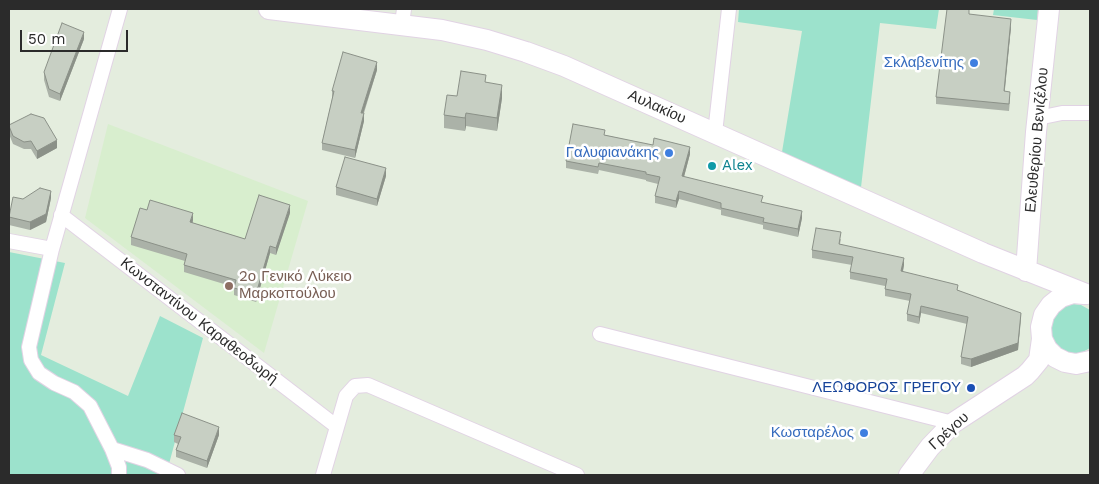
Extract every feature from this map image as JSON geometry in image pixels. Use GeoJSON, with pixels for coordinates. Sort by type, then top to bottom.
{"type":"FeatureCollection","features":[{"type":"Feature","properties":{"kind":"main road","name":"Αυλακίου"},"geometry":{"type":"LineString","coordinates":[[269,9],[403,16],[442,30],[487,40],[526,52],[564,66],[983,253],[1088,296]]}},
{"type":"Feature","properties":{"kind":"main road","name":"Ελευθερίου Βενιζέλου"},"geometry":{"type":"LineString","coordinates":[[1026,271],[1049,9]]}},
{"type":"Feature","properties":{"kind":"main road","name":"Αυλακίου"},"geometry":{"type":"LineString","coordinates":[[1026,271],[1040,286],[1045,305],[1041,327],[1042,339]]}},
{"type":"Feature","properties":{"kind":"main road"},"geometry":{"type":"LineString","coordinates":[[1044,315],[1051,304],[1061,297],[1073,293],[1088,296]]}},
{"type":"Feature","properties":{"kind":"main road"},"geometry":{"type":"LineString","coordinates":[[1042,339],[1047,349],[1055,357],[1065,362],[1087,362]]}},
{"type":"Feature","properties":{"kind":"main road","name":"Γρέγου"},"geometry":{"type":"LineString","coordinates":[[909,475],[930,447],[953,423],[1025,376],[1035,365],[1041,351],[1042,339]]}},
{"type":"Feature","properties":{"kind":"main road","name":"Γρέγου"},"geometry":{"type":"LineString","coordinates":[[997,395],[1040,375],[1087,362]]}},
{"type":"Feature","properties":{"kind":"street"},"geometry":{"type":"LineString","coordinates":[[120,9],[52,250],[29,347],[31,360],[39,373],[54,383],[74,392],[90,406],[112,449],[120,475]]}},
{"type":"Feature","properties":{"kind":"street"},"geometry":{"type":"LineString","coordinates":[[715,133],[729,9]]}},
{"type":"Feature","properties":{"kind":"street"},"geometry":{"type":"LineString","coordinates":[[1038,118],[1062,113],[1090,113]]}},
{"type":"Feature","properties":{"kind":"street","name":"Κωνσταντίνου Καραθεοδωρή"},"geometry":{"type":"LineString","coordinates":[[62,215],[336,426]]}},
{"type":"Feature","properties":{"kind":"street"},"geometry":{"type":"LineString","coordinates":[[9,241],[52,250]]}},
{"type":"Feature","properties":{"kind":"street"},"geometry":{"type":"LineString","coordinates":[[600,334],[953,423]]}},
{"type":"Feature","properties":{"kind":"street"},"geometry":{"type":"LineString","coordinates":[[322,475],[346,396],[355,386],[368,385],[577,475]]}},
{"type":"Feature","properties":{"kind":"street"},"geometry":{"type":"LineString","coordinates":[[112,449],[147,460],[178,475]]}},
{"type":"Feature","properties":{"kind":"shaded area"},"geometry":{"type":"Polygon","coordinates":[[[739,9],[939,9],[936,29],[880,23],[860,196],[781,158],[802,31],[738,22],[739,9]]]}},
{"type":"Feature","properties":{"kind":"shaded area"},"geometry":{"type":"Polygon","coordinates":[[[994,9],[1038,9],[1037,20],[993,15],[994,9]]]}},
{"type":"Feature","properties":{"kind":"shaded area","name":"2ο Γενικό Λύκειο Μαρκοπούλου"},"geometry":{"type":"Polygon","coordinates":[[[108,124],[308,201],[264,353],[85,218],[108,124]]]}},
{"type":"Feature","properties":{"kind":"shaded area"},"geometry":{"type":"Polygon","coordinates":[[[9,252],[65,263],[41,355],[128,396],[160,316],[203,338],[166,475],[9,475],[9,252]]]}},
{"type":"Feature","properties":{"kind":"shaded area"},"geometry":{"type":"Polygon","coordinates":[[[1081,305],[1090,310],[1090,348],[1081,353],[1067,354],[1056,347],[1049,335],[1053,315],[1065,306],[1081,305]]]}},
{"type":"Feature","properties":{"kind":"building","name":"Σκλαβενίτης"},"geometry":{"type":"Polygon","coordinates":[[[947,9],[969,9],[969,14],[1011,19],[1004,91],[1010,92],[1009,104],[936,97],[947,9]]]}},
{"type":"Feature","properties":{"kind":"building"},"geometry":{"type":"Polygon","coordinates":[[[62,23],[84,32],[60,94],[49,89],[44,72],[62,23]]]}},
{"type":"Feature","properties":{"kind":"building"},"geometry":{"type":"Polygon","coordinates":[[[343,52],[377,62],[361,113],[364,113],[355,150],[322,143],[334,91],[332,91],[343,52]]]}},
{"type":"Feature","properties":{"kind":"building"},"geometry":{"type":"Polygon","coordinates":[[[461,71],[486,75],[485,82],[502,85],[497,118],[466,113],[465,118],[444,115],[447,95],[457,96],[461,71]]]}},
{"type":"Feature","properties":{"kind":"building"},"geometry":{"type":"Polygon","coordinates":[[[31,114],[44,118],[57,140],[37,151],[31,141],[24,142],[13,136],[9,126],[31,114]]]}},
{"type":"Feature","properties":{"kind":"building"},"geometry":{"type":"Polygon","coordinates":[[[573,124],[605,130],[604,135],[653,145],[654,138],[690,147],[682,176],[763,196],[761,202],[802,211],[798,229],[763,222],[764,218],[721,208],[721,203],[679,191],[676,201],[655,196],[660,177],[646,174],[646,172],[599,163],[598,167],[566,161],[573,124]]]}},
{"type":"Feature","properties":{"kind":"building"},"geometry":{"type":"Polygon","coordinates":[[[345,157],[386,168],[377,199],[336,187],[345,157]]]}},
{"type":"Feature","properties":{"kind":"building"},"geometry":{"type":"Polygon","coordinates":[[[40,188],[51,191],[46,214],[30,222],[9,217],[13,197],[23,199],[40,188]]]}},
{"type":"Feature","properties":{"kind":"building"},"geometry":{"type":"Polygon","coordinates":[[[259,195],[290,205],[276,248],[270,246],[256,294],[234,288],[236,280],[184,265],[187,254],[131,237],[140,208],[147,210],[150,200],[193,213],[190,222],[245,239],[259,195]]]}},
{"type":"Feature","properties":{"kind":"building"},"geometry":{"type":"Polygon","coordinates":[[[816,228],[841,232],[839,244],[904,258],[901,271],[958,285],[957,290],[1021,313],[1018,343],[971,359],[961,357],[968,317],[921,306],[919,317],[907,314],[911,294],[885,289],[887,279],[850,272],[853,257],[812,250],[816,228]]]}},
{"type":"Feature","properties":{"kind":"building"},"geometry":{"type":"Polygon","coordinates":[[[182,413],[219,427],[207,461],[176,450],[181,437],[174,435],[182,413]]]}},
{"type":"Feature","properties":{"kind":"place","name":"Σκλαβενίτης"},"geometry":{"type":"Point","coordinates":[974,63]}},
{"type":"Feature","properties":{"kind":"place","name":"Γαλυφιανάκης"},"geometry":{"type":"Point","coordinates":[669,153]}},
{"type":"Feature","properties":{"kind":"place","name":"Alex"},"geometry":{"type":"Point","coordinates":[712,166]}},
{"type":"Feature","properties":{"kind":"place","name":"2ο Γενικό Λύκειο Μαρκοπούλου"},"geometry":{"type":"Point","coordinates":[229,286]}},
{"type":"Feature","properties":{"kind":"place","name":"ΛΕΩΦΟΡΟΣ ΓΡΕΓΟΥ"},"geometry":{"type":"Point","coordinates":[971,388]}},
{"type":"Feature","properties":{"kind":"place","name":"Κωσταρέλος"},"geometry":{"type":"Point","coordinates":[864,433]}}]}
